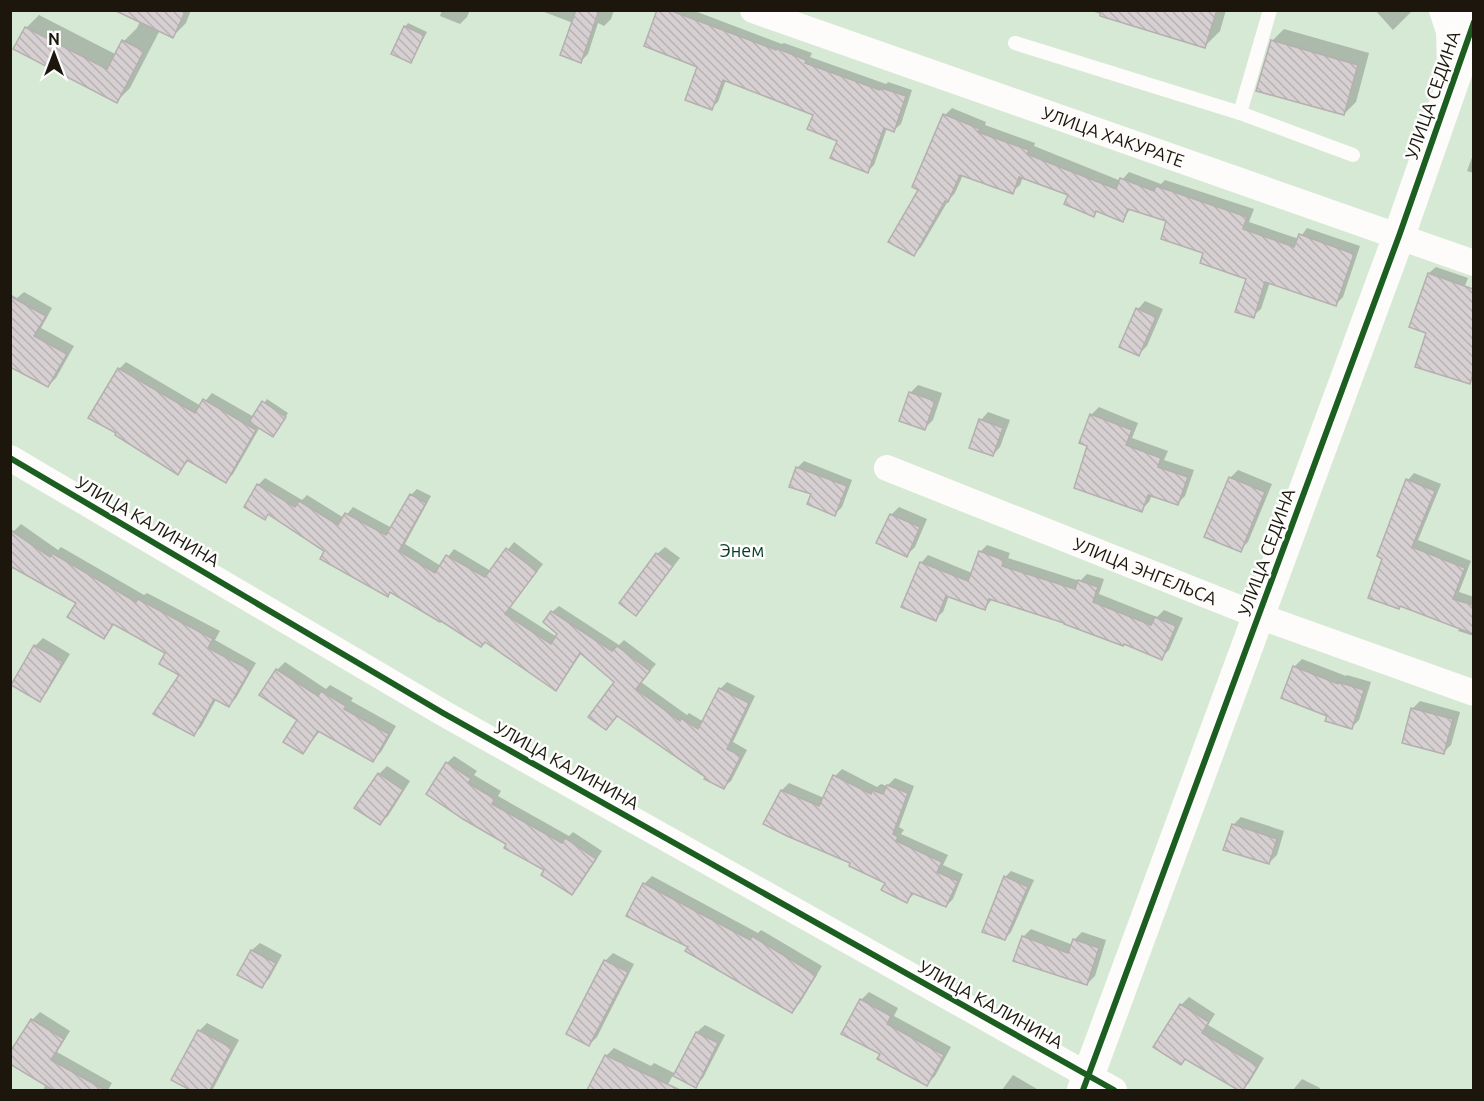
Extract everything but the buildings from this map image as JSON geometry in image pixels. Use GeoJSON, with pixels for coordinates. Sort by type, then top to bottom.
{"type":"FeatureCollection","features":[{"type":"Feature","properties":{"kind":"street","name":"УЛИЦА ХАКУРАТЕ"},"geometry":{"type":"LineString","coordinates":[[753,10],[1473,263]]}},
{"type":"Feature","properties":{"kind":"street","name":"УЛИЦА СЕДИНА"},"geometry":{"type":"LineString","coordinates":[[1445,10],[1452,31],[1453,82]]}},
{"type":"Feature","properties":{"kind":"street","name":"УЛИЦА СЕДИНА"},"geometry":{"type":"LineString","coordinates":[[1095,1086],[1259,616],[1399,237],[1473,22]]}},
{"type":"Feature","properties":{"kind":"street","name":"УЛИЦА КАЛИНИНА"},"geometry":{"type":"LineString","coordinates":[[10,458],[443,713],[1095,1086]]}},
{"type":"Feature","properties":{"kind":"street","name":"УЛИЦА ЭНГЕЛЬСА"},"geometry":{"type":"LineString","coordinates":[[887,468],[1259,616],[1473,693]]}},
{"type":"Feature","properties":{"kind":"lane"},"geometry":{"type":"LineString","coordinates":[[1240,113],[1270,10]]}},
{"type":"Feature","properties":{"kind":"lane"},"geometry":{"type":"LineString","coordinates":[[1015,43],[1240,113],[1353,155]]}},
{"type":"Feature","properties":{"kind":"green space","name":"Энем"},"geometry":{"type":"Polygon","coordinates":[[[11,11],[1473,11],[1473,1090],[11,1090],[11,11]]]}},
{"type":"Feature","properties":{"kind":"cycle path"},"geometry":{"type":"LineString","coordinates":[[1083,1090],[1399,236],[1474,22]]}},
{"type":"Feature","properties":{"kind":"cycle path"},"geometry":{"type":"LineString","coordinates":[[10,458],[443,713],[1114,1090]]}}]}
